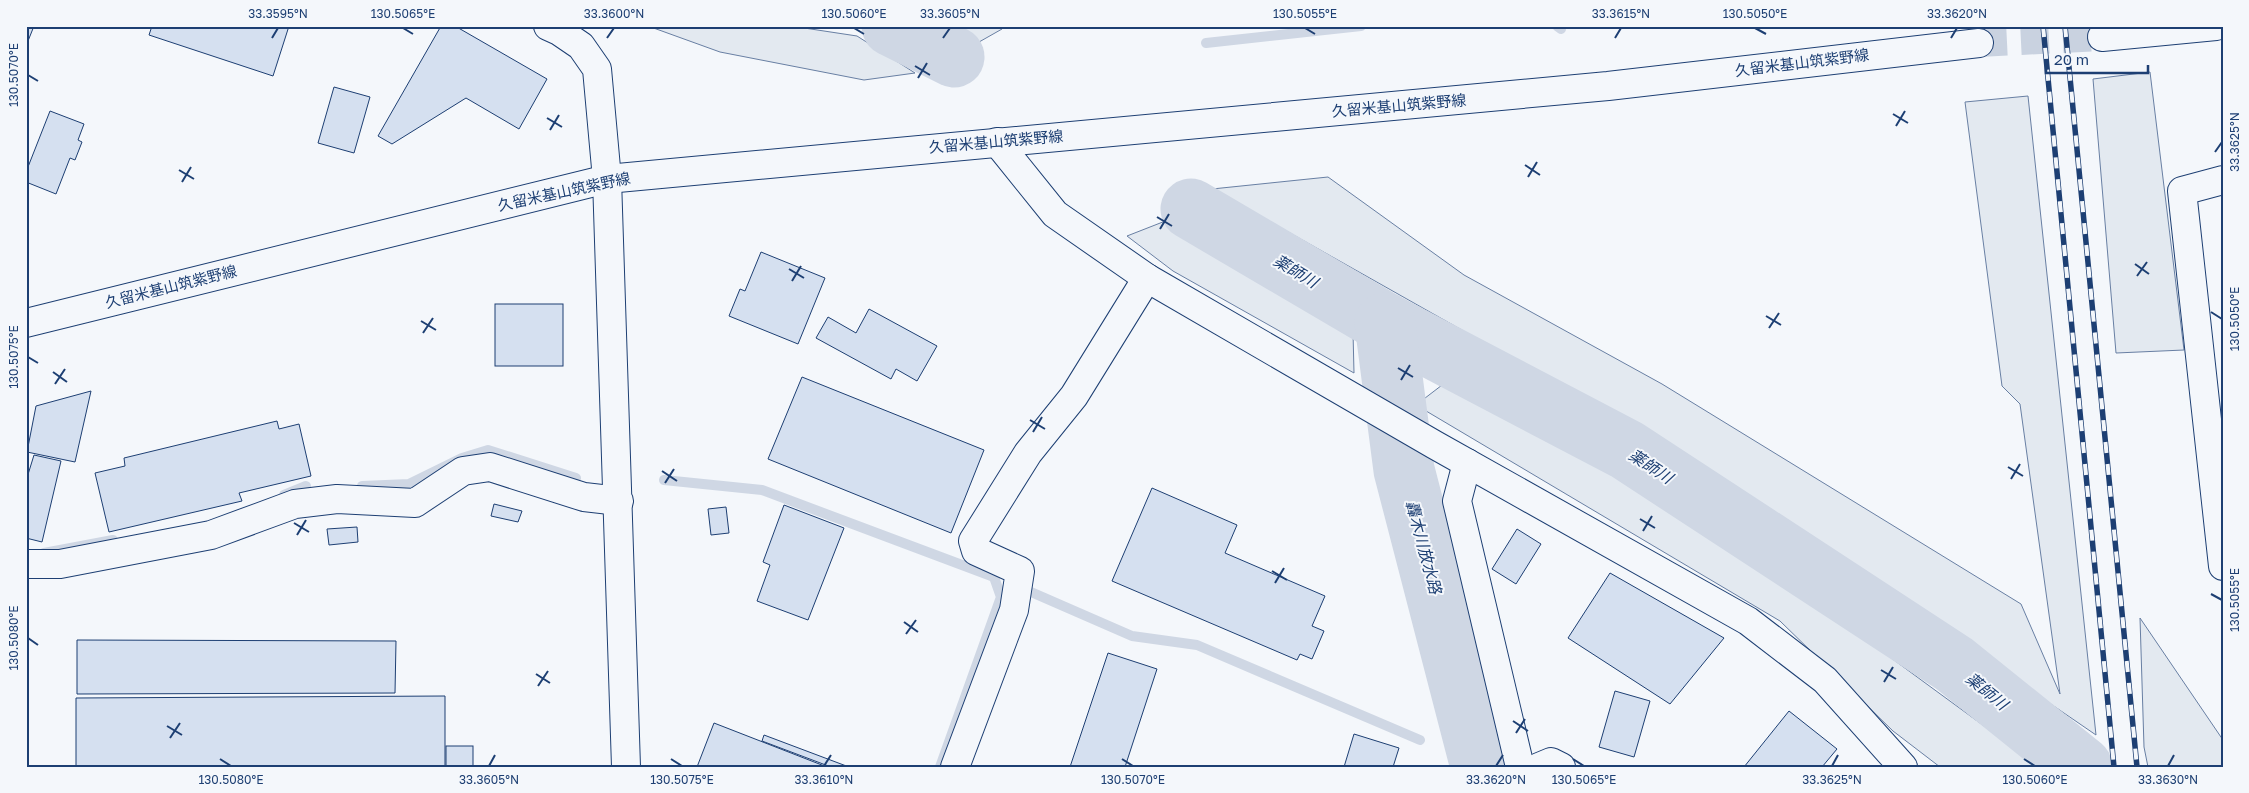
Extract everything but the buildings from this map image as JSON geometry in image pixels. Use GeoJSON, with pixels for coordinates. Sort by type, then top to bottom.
{"type":"FeatureCollection","features":[{"type":"Feature","properties":{"kind":"street"},"geometry":{"type":"LineString","coordinates":[[548,26],[581,46],[598,69],[607,180],[619,501],[626,767]]}},
{"type":"Feature","properties":{"kind":"street"},"geometry":{"type":"LineString","coordinates":[[2102,37],[2216,26]]}},
{"type":"Feature","properties":{"kind":"street","name":"久留米基山筑紫野線"},"geometry":{"type":"LineString","coordinates":[[26,323],[607,180],[1598,87],[1979,43]]}},
{"type":"Feature","properties":{"kind":"street"},"geometry":{"type":"LineString","coordinates":[[997,142],[1055,214],[1148,278],[1435,445],[1748,621],[1824,680],[1903,767]]}},
{"type":"Feature","properties":{"kind":"street"},"geometry":{"type":"LineString","coordinates":[[2223,180],[2182,191],[2223,566]]}},
{"type":"Feature","properties":{"kind":"street"},"geometry":{"type":"LineString","coordinates":[[955,767],[1014,610],[1020,571],[976,551],[973,541],[1028,453],[1074,396],[1148,278]]}},
{"type":"Feature","properties":{"kind":"street"},"geometry":{"type":"LineString","coordinates":[[1467,463],[1457,501],[1520,767]]}},
{"type":"Feature","properties":{"kind":"street"},"geometry":{"type":"LineString","coordinates":[[26,564],[60,564],[211,534],[295,504],[337,499],[415,502],[463,471],[490,467],[584,497],[619,501]]}},
{"type":"Feature","properties":{"kind":"street"},"geometry":{"type":"LineString","coordinates":[[1539,767],[1551,762],[1561,767]]}},
{"type":"Feature","properties":{"kind":"shaded area"},"geometry":{"type":"Polygon","coordinates":[[[648,26],[791,26],[857,36],[915,73],[864,80],[720,52],[648,26]]]}},
{"type":"Feature","properties":{"kind":"shaded area"},"geometry":{"type":"Polygon","coordinates":[[[940,26],[1002,26],[1002,29],[972,46],[940,26]]]}},
{"type":"Feature","properties":{"kind":"shaded area"},"geometry":{"type":"Polygon","coordinates":[[[2150,72],[2184,350],[2116,353],[2093,79],[2150,72]]]}},
{"type":"Feature","properties":{"kind":"shaded area"},"geometry":{"type":"Polygon","coordinates":[[[2028,96],[2096,735],[1708,469],[1212,189],[1328,177],[1464,275],[1662,384],[2021,604],[2060,694],[2020,404],[2002,386],[1965,102],[2028,96]]]}},
{"type":"Feature","properties":{"kind":"shaded area"},"geometry":{"type":"Polygon","coordinates":[[[1173,218],[1353,332],[1354,373],[1173,271],[1127,236],[1173,218]]]}},
{"type":"Feature","properties":{"kind":"shaded area"},"geometry":{"type":"Polygon","coordinates":[[[1446,382],[1644,477],[2040,767],[1940,767],[1893,731],[1780,621],[1416,405],[1446,382]]]}},
{"type":"Feature","properties":{"kind":"shaded area"},"geometry":{"type":"Polygon","coordinates":[[[2140,618],[2223,740],[2223,767],[2148,767],[2144,747],[2140,618]]]}},
{"type":"Feature","properties":{"kind":"waterway","name":"薬師川"},"geometry":{"type":"LineString","coordinates":[[892,26],[954,57]]}},
{"type":"Feature","properties":{"kind":"waterway"},"geometry":{"type":"LineString","coordinates":[[1206,43],[1361,26]]}},
{"type":"Feature","properties":{"kind":"waterway"},"geometry":{"type":"LineString","coordinates":[[1557,26],[1561,29]]}},
{"type":"Feature","properties":{"kind":"waterway","name":"薬師川"},"geometry":{"type":"LineString","coordinates":[[1191,209],[1385,323],[1627,450],[1954,664],[2082,767]]}},
{"type":"Feature","properties":{"kind":"waterway","name":"轟木川放水路"},"geometry":{"type":"LineString","coordinates":[[1385,323],[1404,470],[1481,767]]}},
{"type":"Feature","properties":{"kind":"waterway"},"geometry":{"type":"LineString","coordinates":[[362,486],[409,484],[462,458],[488,450],[576,478]]}},
{"type":"Feature","properties":{"kind":"waterway"},"geometry":{"type":"LineString","coordinates":[[664,480],[762,490],[994,577],[1001,597],[940,767]]}},
{"type":"Feature","properties":{"kind":"waterway"},"geometry":{"type":"LineString","coordinates":[[284,495],[306,486]]}},
{"type":"Feature","properties":{"kind":"waterway"},"geometry":{"type":"LineString","coordinates":[[44,553],[113,540]]}},
{"type":"Feature","properties":{"kind":"waterway"},"geometry":{"type":"LineString","coordinates":[[1031,592],[1132,636],[1197,645],[1420,740]]}},
{"type":"Feature","properties":{"kind":"tunnel"},"geometry":{"type":"LineString","coordinates":[[1979,43],[2102,37]]}},
{"type":"Feature","properties":{"kind":"railway"},"geometry":{"type":"LineString","coordinates":[[2043,26],[2114,767]]}},
{"type":"Feature","properties":{"kind":"railway"},"geometry":{"type":"LineString","coordinates":[[2065,26],[2137,767]]}}]}
